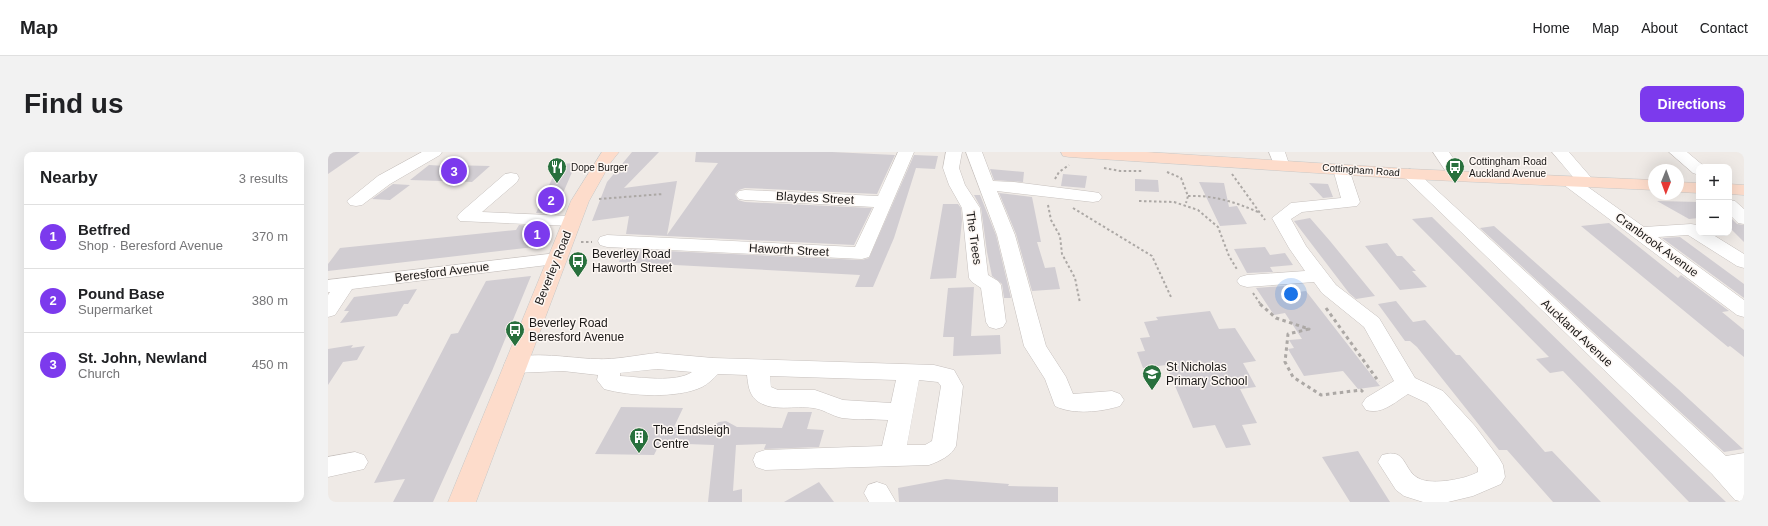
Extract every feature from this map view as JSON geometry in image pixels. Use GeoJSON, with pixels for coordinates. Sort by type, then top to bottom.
{"type":"FeatureCollection","features":[{"type":"Feature","properties":{"kind":"main road","name":"Beverley Road"},"geometry":{"type":"LineString","coordinates":[[462,502],[580,200],[604,160],[611,152]]}},
{"type":"Feature","properties":{"kind":"main road","name":"Cottingham Road"},"geometry":{"type":"LineString","coordinates":[[1070,158],[1279,158],[1341,169],[1410,174],[1648,185]]}},
{"type":"Feature","properties":{"kind":"main road"},"geometry":{"type":"LineString","coordinates":[[1684,187],[1696,188]]}},
{"type":"Feature","properties":{"kind":"main road"},"geometry":{"type":"LineString","coordinates":[[1732,189],[1744,190]]}},
{"type":"Feature","properties":{"kind":"street"},"geometry":{"type":"LineString","coordinates":[[356,201],[384,180],[434,152]]}},
{"type":"Feature","properties":{"kind":"street","name":"Haworth Street"},"geometry":{"type":"LineString","coordinates":[[607,241],[862,253],[906,152]]}},
{"type":"Feature","properties":{"kind":"street","name":"The Trees"},"geometry":{"type":"LineString","coordinates":[[954,152],[951,168],[957,185],[971,208],[979,278],[990,285],[996,322]]}},
{"type":"Feature","properties":{"kind":"street"},"geometry":{"type":"LineString","coordinates":[[974,152],[1006,235],[1035,346],[1043,361],[1051,369],[1060,385],[1063,400],[1069,403],[1112,400]]}},
{"type":"Feature","properties":{"kind":"street"},"geometry":{"type":"LineString","coordinates":[[1441,152],[1457,176]]}},
{"type":"Feature","properties":{"kind":"street","name":"Cranbrook Avenue"},"geometry":{"type":"LineString","coordinates":[[1560,152],[1578,182],[1640,233],[1744,310]]}},
{"type":"Feature","properties":{"kind":"street"},"geometry":{"type":"LineString","coordinates":[[1677,152],[1696,168]]}},
{"type":"Feature","properties":{"kind":"street"},"geometry":{"type":"LineString","coordinates":[[1341,169],[1351,202],[1297,207],[1281,218],[1298,248],[1329,289],[1372,323],[1384,394],[1436,397],[1490,465],[1492,477],[1483,483],[1466,488],[1422,492],[1406,484],[1391,462]]}},
{"type":"Feature","properties":{"kind":"street","name":"Auckland Avenue"},"geometry":{"type":"LineString","coordinates":[[1410,174],[1732,465],[1744,492]]}},
{"type":"Feature","properties":{"kind":"street"},"geometry":{"type":"LineString","coordinates":[[511,178],[466,217],[572,221]]}},
{"type":"Feature","properties":{"kind":"street"},"geometry":{"type":"LineString","coordinates":[[987,186],[1006,185],[1049,190],[1067,195],[1093,197]]}},
{"type":"Feature","properties":{"kind":"street","name":"Blaydes Street"},"geometry":{"type":"LineString","coordinates":[[745,195],[885,202]]}},
{"type":"Feature","properties":{"kind":"street"},"geometry":{"type":"LineString","coordinates":[[1732,208],[1744,219]]}},
{"type":"Feature","properties":{"kind":"street"},"geometry":{"type":"LineString","coordinates":[[1640,233],[1691,229],[1744,262]]}},
{"type":"Feature","properties":{"kind":"street","name":"Beresford Avenue"},"geometry":{"type":"LineString","coordinates":[[337,285],[560,251]]}},
{"type":"Feature","properties":{"kind":"street"},"geometry":{"type":"LineString","coordinates":[[1247,282],[1320,276]]}},
{"type":"Feature","properties":{"kind":"street"},"geometry":{"type":"LineString","coordinates":[[328,310],[337,285]]}},
{"type":"Feature","properties":{"kind":"street"},"geometry":{"type":"LineString","coordinates":[[515,365],[563,363],[596,367],[610,366],[608,380],[612,383],[677,385],[697,380],[713,366],[940,374],[950,380],[952,386],[945,442],[940,450],[929,455],[765,460]]}},
{"type":"Feature","properties":{"kind":"street"},"geometry":{"type":"LineString","coordinates":[[758,368],[760,388],[769,397],[785,400],[815,399],[849,410],[901,412]]}},
{"type":"Feature","properties":{"kind":"street"},"geometry":{"type":"LineString","coordinates":[[893,455],[909,373]]}},
{"type":"Feature","properties":{"kind":"street"},"geometry":{"type":"LineString","coordinates":[[328,467],[355,462]]}},
{"type":"Feature","properties":{"kind":"path"},"geometry":{"type":"LineString","coordinates":[[1070,158],[1059,172],[1049,190],[1047,200],[1051,220],[1060,236],[1062,254],[1075,278],[1080,303]]}},
{"type":"Feature","properties":{"kind":"path"},"geometry":{"type":"LineString","coordinates":[[1097,167],[1120,171],[1143,159]]}},
{"type":"Feature","properties":{"kind":"path"},"geometry":{"type":"LineString","coordinates":[[1163,171],[1181,178],[1188,196],[1186,203]]}},
{"type":"Feature","properties":{"kind":"path"},"geometry":{"type":"LineString","coordinates":[[1049,190],[1053,195],[1152,256],[1171,297]]}},
{"type":"Feature","properties":{"kind":"path"},"geometry":{"type":"LineString","coordinates":[[580,200],[663,194]]}},
{"type":"Feature","properties":{"kind":"path"},"geometry":{"type":"LineString","coordinates":[[1188,196],[1204,195],[1232,200],[1258,212]]}},
{"type":"Feature","properties":{"kind":"path"},"geometry":{"type":"LineString","coordinates":[[1139,201],[1168,201],[1186,203],[1202,213],[1221,231],[1228,257],[1247,282],[1258,302],[1274,318],[1309,329],[1288,334],[1288,353],[1285,362],[1293,377],[1321,395],[1361,390],[1384,394]]}},
{"type":"Feature","properties":{"kind":"path"},"geometry":{"type":"LineString","coordinates":[[560,251],[607,241]]}},
{"type":"Feature","properties":{"kind":"building"},"geometry":{"type":"Polygon","coordinates":[[[328,152],[360,152],[328,174],[328,152]]]}},
{"type":"Feature","properties":{"kind":"building"},"geometry":{"type":"Polygon","coordinates":[[[632,152],[659,152],[624,188],[677,181],[667,235],[718,163],[695,162],[696,152],[832,152],[895,155],[877,194],[745,188],[739,190],[735,194],[738,200],[745,202],[872,208],[854,245],[626,234],[629,216],[592,221],[607,182],[632,152]]]}},
{"type":"Feature","properties":{"kind":"building"},"geometry":{"type":"Polygon","coordinates":[[[914,155],[938,156],[935,169],[916,168],[894,238],[873,287],[855,287],[860,275],[619,262],[623,249],[862,260],[869,258],[914,155]]]}},
{"type":"Feature","properties":{"kind":"building"},"geometry":{"type":"Polygon","coordinates":[[[576,163],[554,214],[536,213],[559,164],[576,163]]]}},
{"type":"Feature","properties":{"kind":"building"},"geometry":{"type":"Polygon","coordinates":[[[429,165],[490,166],[472,182],[410,180],[429,165]]]}},
{"type":"Feature","properties":{"kind":"building"},"geometry":{"type":"Polygon","coordinates":[[[990,169],[1024,172],[1023,182],[994,180],[990,169]]]}},
{"type":"Feature","properties":{"kind":"building"},"geometry":{"type":"Polygon","coordinates":[[[1063,174],[1087,176],[1085,188],[1061,186],[1063,174]]]}},
{"type":"Feature","properties":{"kind":"building"},"geometry":{"type":"Polygon","coordinates":[[[1135,179],[1158,180],[1159,192],[1135,191],[1135,179]]]}},
{"type":"Feature","properties":{"kind":"building"},"geometry":{"type":"Polygon","coordinates":[[[1199,182],[1224,183],[1229,207],[1237,206],[1247,224],[1220,226],[1199,182]]]}},
{"type":"Feature","properties":{"kind":"building"},"geometry":{"type":"Polygon","coordinates":[[[1309,183],[1328,184],[1333,197],[1323,198],[1309,183]]]}},
{"type":"Feature","properties":{"kind":"building"},"geometry":{"type":"Polygon","coordinates":[[[393,184],[410,185],[390,200],[372,199],[393,184]]]}},
{"type":"Feature","properties":{"kind":"building"},"geometry":{"type":"Polygon","coordinates":[[[999,193],[1032,197],[1041,242],[1037,242],[1045,268],[1055,267],[1060,289],[1032,291],[1016,234],[999,193]]]}},
{"type":"Feature","properties":{"kind":"building"},"geometry":{"type":"Polygon","coordinates":[[[974,195],[980,195],[996,235],[1011,298],[1004,298],[1002,284],[992,276],[981,208],[974,195]]]}},
{"type":"Feature","properties":{"kind":"building"},"geometry":{"type":"Polygon","coordinates":[[[1657,201],[1696,202],[1696,218],[1689,219],[1657,201]]]}},
{"type":"Feature","properties":{"kind":"building"},"geometry":{"type":"Polygon","coordinates":[[[943,204],[958,204],[961,208],[962,221],[956,278],[930,279],[943,204]]]}},
{"type":"Feature","properties":{"kind":"building"},"geometry":{"type":"Polygon","coordinates":[[[1432,217],[1631,412],[1726,502],[1689,502],[1563,371],[1550,373],[1536,359],[1549,357],[1412,219],[1432,217]]]}},
{"type":"Feature","properties":{"kind":"building"},"geometry":{"type":"Polygon","coordinates":[[[1310,218],[1375,296],[1356,299],[1349,293],[1294,221],[1310,218]]]}},
{"type":"Feature","properties":{"kind":"building"},"geometry":{"type":"Polygon","coordinates":[[[1732,219],[1737,224],[1744,225],[1744,242],[1732,230],[1732,219]]]}},
{"type":"Feature","properties":{"kind":"building"},"geometry":{"type":"Polygon","coordinates":[[[1609,223],[1678,278],[1681,275],[1729,311],[1722,312],[1744,330],[1744,357],[1730,346],[1728,347],[1581,226],[1609,223]]]}},
{"type":"Feature","properties":{"kind":"building"},"geometry":{"type":"Polygon","coordinates":[[[519,225],[551,227],[543,246],[328,271],[328,264],[340,248],[516,230],[519,225]]]}},
{"type":"Feature","properties":{"kind":"building"},"geometry":{"type":"Polygon","coordinates":[[[1494,226],[1678,389],[1743,449],[1724,452],[1480,228],[1494,226]]]}},
{"type":"Feature","properties":{"kind":"building"},"geometry":{"type":"Polygon","coordinates":[[[1680,237],[1744,284],[1744,298],[1662,238],[1680,237]]]}},
{"type":"Feature","properties":{"kind":"building"},"geometry":{"type":"Polygon","coordinates":[[[1387,243],[1397,256],[1402,256],[1416,271],[1412,271],[1427,287],[1400,290],[1365,246],[1387,243]]]}},
{"type":"Feature","properties":{"kind":"building"},"geometry":{"type":"Polygon","coordinates":[[[1265,247],[1270,255],[1285,253],[1293,265],[1270,267],[1273,272],[1247,273],[1234,249],[1265,247]]]}},
{"type":"Feature","properties":{"kind":"building"},"geometry":{"type":"Polygon","coordinates":[[[531,276],[492,371],[433,502],[393,502],[405,479],[374,483],[451,334],[458,333],[486,281],[531,276]]]}},
{"type":"Feature","properties":{"kind":"building"},"geometry":{"type":"Polygon","coordinates":[[[1284,286],[1287,290],[1295,289],[1298,292],[1306,291],[1380,386],[1358,389],[1343,371],[1304,376],[1288,349],[1294,348],[1289,340],[1302,339],[1285,313],[1274,315],[1256,288],[1284,286]]]}},
{"type":"Feature","properties":{"kind":"building"},"geometry":{"type":"Polygon","coordinates":[[[974,287],[971,336],[1000,335],[1001,354],[953,356],[954,337],[943,337],[948,288],[974,287]]]}},
{"type":"Feature","properties":{"kind":"building"},"geometry":{"type":"Polygon","coordinates":[[[417,289],[408,304],[404,304],[397,316],[340,323],[349,311],[344,311],[354,297],[417,289]]]}},
{"type":"Feature","properties":{"kind":"building"},"geometry":{"type":"Polygon","coordinates":[[[1396,301],[1413,322],[1425,320],[1456,355],[1460,355],[1545,452],[1552,451],[1601,502],[1553,502],[1507,450],[1499,450],[1417,347],[1410,341],[1405,341],[1378,304],[1396,301]]]}},
{"type":"Feature","properties":{"kind":"building"},"geometry":{"type":"Polygon","coordinates":[[[1210,311],[1219,329],[1235,328],[1256,361],[1243,363],[1256,387],[1240,389],[1257,423],[1242,425],[1251,445],[1226,448],[1215,425],[1193,428],[1166,365],[1143,368],[1137,352],[1145,351],[1140,338],[1150,337],[1144,322],[1158,320],[1156,317],[1210,311]]]}},
{"type":"Feature","properties":{"kind":"building"},"geometry":{"type":"Polygon","coordinates":[[[353,345],[351,348],[365,346],[357,360],[343,362],[328,385],[328,349],[353,345]]]}},
{"type":"Feature","properties":{"kind":"building","name":"The Endsleigh Centre"},"geometry":{"type":"Polygon","coordinates":[[[621,407],[683,408],[674,427],[711,427],[719,422],[726,421],[737,427],[782,428],[788,412],[812,412],[807,429],[824,430],[819,447],[764,449],[766,444],[736,445],[733,491],[742,489],[742,502],[708,502],[714,445],[660,443],[654,455],[595,454],[621,407]]]}},
{"type":"Feature","properties":{"kind":"building"},"geometry":{"type":"Polygon","coordinates":[[[1358,451],[1390,502],[1350,502],[1322,457],[1358,451]]]}},
{"type":"Feature","properties":{"kind":"building"},"geometry":{"type":"Polygon","coordinates":[[[946,479],[1009,484],[1008,486],[1058,487],[1058,502],[899,502],[898,488],[946,479]]]}},
{"type":"Feature","properties":{"kind":"building"},"geometry":{"type":"Polygon","coordinates":[[[819,482],[834,502],[784,502],[819,482]]]}},
{"type":"Feature","properties":{"kind":"place","name":"St. John, Newland"},"geometry":{"type":"Point","coordinates":[454,171]}},
{"type":"Feature","properties":{"kind":"place","name":"Dope Burger"},"geometry":{"type":"Point","coordinates":[557,184]}},
{"type":"Feature","properties":{"kind":"place","name":"Cottingham Road Auckland Avenue"},"geometry":{"type":"Point","coordinates":[1455,184]}},
{"type":"Feature","properties":{"kind":"place","name":"Pound Base"},"geometry":{"type":"Point","coordinates":[551,200]}},
{"type":"Feature","properties":{"kind":"place","name":"Betfred"},"geometry":{"type":"Point","coordinates":[537,234]}},
{"type":"Feature","properties":{"kind":"place","name":"Beverley Road Haworth Street"},"geometry":{"type":"Point","coordinates":[578,278]}},
{"type":"Feature","properties":{"kind":"place","name":"Beverley Road Beresford Avenue"},"geometry":{"type":"Point","coordinates":[515,347]}},
{"type":"Feature","properties":{"kind":"place","name":"St Nicholas Primary School"},"geometry":{"type":"Point","coordinates":[1152,391]}},
{"type":"Feature","properties":{"kind":"place","name":"The Endsleigh Centre"},"geometry":{"type":"Point","coordinates":[639,454]}}]}
